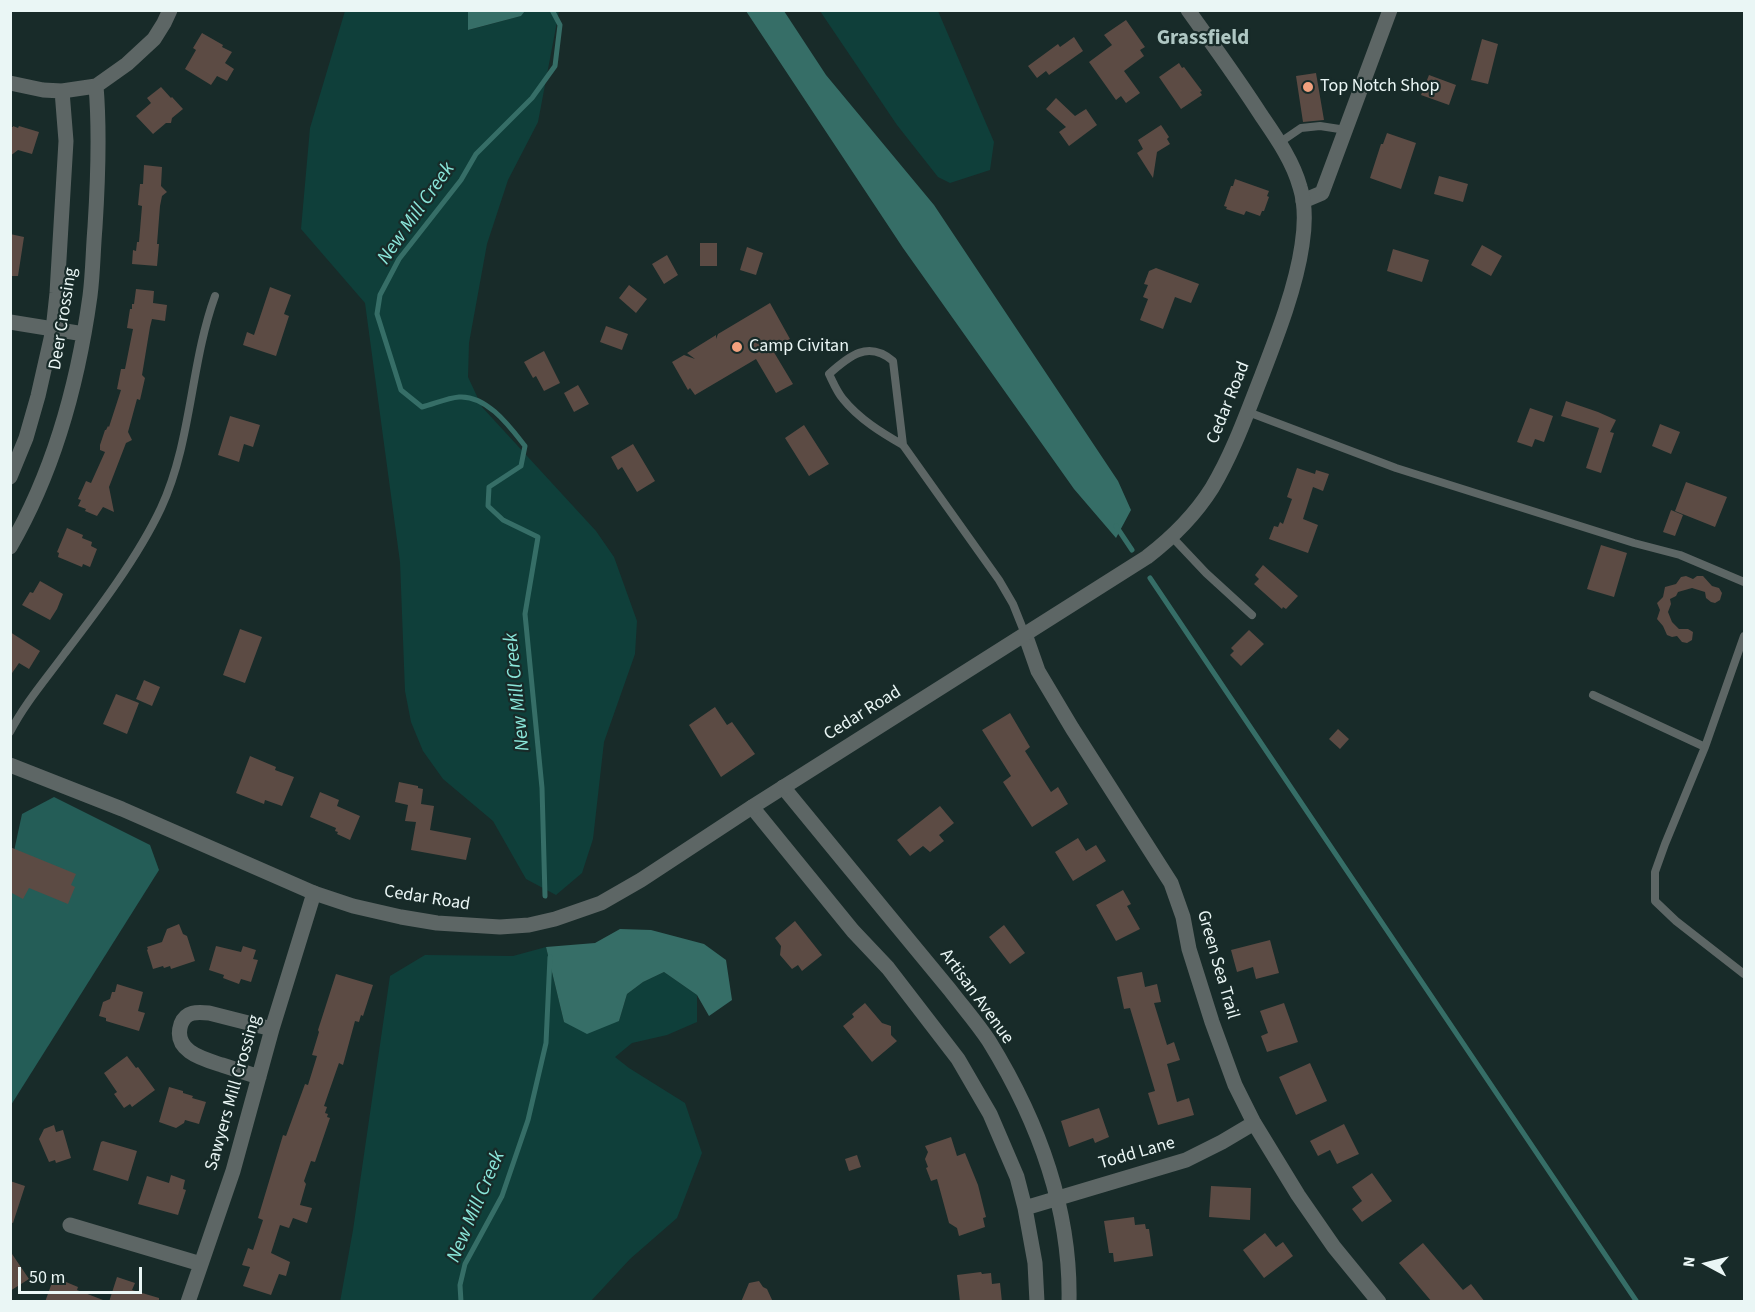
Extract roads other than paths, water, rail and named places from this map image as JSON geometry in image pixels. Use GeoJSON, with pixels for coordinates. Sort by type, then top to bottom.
{"type":"FeatureCollection","features":[{"type":"Feature","properties":{"kind":"street"},"geometry":{"type":"LineString","coordinates":[[10,83],[43,90],[62,91],[96,86],[134,58],[154,39],[170,10]]}},
{"type":"Feature","properties":{"kind":"street","name":"Cedar Road"},"geometry":{"type":"LineString","coordinates":[[10,765],[122,809],[314,893],[363,908],[438,923],[500,927],[529,925],[555,920],[601,903],[641,880],[783,787],[1148,557],[1172,537],[1191,516],[1213,486],[1230,453],[1279,330],[1298,265],[1304,230],[1303,201],[1292,165],[1230,67],[1188,10]]}},
{"type":"Feature","properties":{"kind":"street"},"geometry":{"type":"LineString","coordinates":[[1303,201],[1322,194],[1390,10]]}},
{"type":"Feature","properties":{"kind":"street","name":"Deer Crossing"},"geometry":{"type":"LineString","coordinates":[[10,547],[49,464],[68,405],[84,334],[90,293],[96,205],[99,142],[96,86]]}},
{"type":"Feature","properties":{"kind":"street","name":"Deer Crossing"},"geometry":{"type":"LineString","coordinates":[[10,477],[26,438],[38,396],[57,293],[66,141],[62,91]]}},
{"type":"Feature","properties":{"kind":"street"},"geometry":{"type":"LineString","coordinates":[[10,322],[84,334]]}},
{"type":"Feature","properties":{"kind":"street","name":"Green Sea Trail"},"geometry":{"type":"LineString","coordinates":[[1025,634],[1038,671],[1171,883],[1183,917],[1189,949],[1212,1022],[1235,1085],[1254,1123],[1298,1195],[1334,1247],[1379,1302]]}},
{"type":"Feature","properties":{"kind":"street","name":"Artisan Avenue"},"geometry":{"type":"LineString","coordinates":[[783,787],[923,956],[988,1041],[1038,1137],[1057,1198],[1066,1243],[1070,1302]]}},
{"type":"Feature","properties":{"kind":"street"},"geometry":{"type":"LineString","coordinates":[[752,807],[853,931],[888,968],[958,1059],[990,1114],[1017,1177],[1025,1208],[1035,1263],[1037,1302]]}},
{"type":"Feature","properties":{"kind":"street","name":"Sawyers Mill Crossing"},"geometry":{"type":"LineString","coordinates":[[188,1302],[233,1171],[272,1029],[314,893]]}},
{"type":"Feature","properties":{"kind":"street"},"geometry":{"type":"LineString","coordinates":[[259,1077],[197,1058],[185,1049],[180,1041],[180,1027],[188,1015],[199,1012],[272,1029]]}},
{"type":"Feature","properties":{"kind":"street","name":"Todd Lane"},"geometry":{"type":"LineString","coordinates":[[1025,1208],[1186,1160],[1254,1123]]}},
{"type":"Feature","properties":{"kind":"street"},"geometry":{"type":"LineString","coordinates":[[70,1225],[201,1264]]}},
{"type":"Feature","properties":{"kind":"lane"},"geometry":{"type":"LineString","coordinates":[[1279,143],[1301,128],[1320,126],[1347,130]]}},
{"type":"Feature","properties":{"kind":"lane"},"geometry":{"type":"LineString","coordinates":[[10,732],[28,702],[118,579],[161,507],[179,457],[201,344],[216,296]]}},
{"type":"Feature","properties":{"kind":"lane"},"geometry":{"type":"LineString","coordinates":[[903,445],[893,361],[883,353],[867,350],[846,359],[829,374],[842,398],[882,433],[903,445],[999,580],[1013,604],[1025,634]]}},
{"type":"Feature","properties":{"kind":"lane"},"geometry":{"type":"LineString","coordinates":[[1248,412],[1396,468],[1634,543],[1680,555],[1744,582]]}},
{"type":"Feature","properties":{"kind":"lane"},"geometry":{"type":"LineString","coordinates":[[1172,537],[1206,573],[1252,615]]}},
{"type":"Feature","properties":{"kind":"lane"},"geometry":{"type":"LineString","coordinates":[[1744,636],[1705,747],[1655,872],[1655,901],[1676,921],[1744,974]]}},
{"type":"Feature","properties":{"kind":"lane"},"geometry":{"type":"LineString","coordinates":[[1593,695],[1705,747]]}},
{"type":"Feature","properties":{"kind":"waterway","name":"New Mill Creek"},"geometry":{"type":"LineString","coordinates":[[545,896],[542,788],[525,614],[538,537],[503,520],[488,506],[489,487],[521,466],[525,446],[497,414],[479,401],[459,397],[422,407],[401,390],[377,314],[380,295],[399,259],[461,180],[476,154],[532,98],[555,66],[560,25],[552,10]]}},
{"type":"Feature","properties":{"kind":"waterway"},"geometry":{"type":"LineString","coordinates":[[1116,526],[1132,550]]}},
{"type":"Feature","properties":{"kind":"waterway"},"geometry":{"type":"LineString","coordinates":[[1150,578],[1637,1302]]}},
{"type":"Feature","properties":{"kind":"waterway","name":"New Mill Creek"},"geometry":{"type":"LineString","coordinates":[[461,1302],[460,1285],[465,1264],[502,1196],[528,1120],[546,1043],[550,957]]}},
{"type":"Feature","properties":{"kind":"place","name":"Top Notch Shop"},"geometry":{"type":"Point","coordinates":[1308,87]}},
{"type":"Feature","properties":{"kind":"place","name":"Camp Civitan"},"geometry":{"type":"Point","coordinates":[737,347]}},
{"type":"Feature","properties":{"kind":"district","name":"Grassfield"},"geometry":{"type":"Point","coordinates":[1203,39]}}]}
